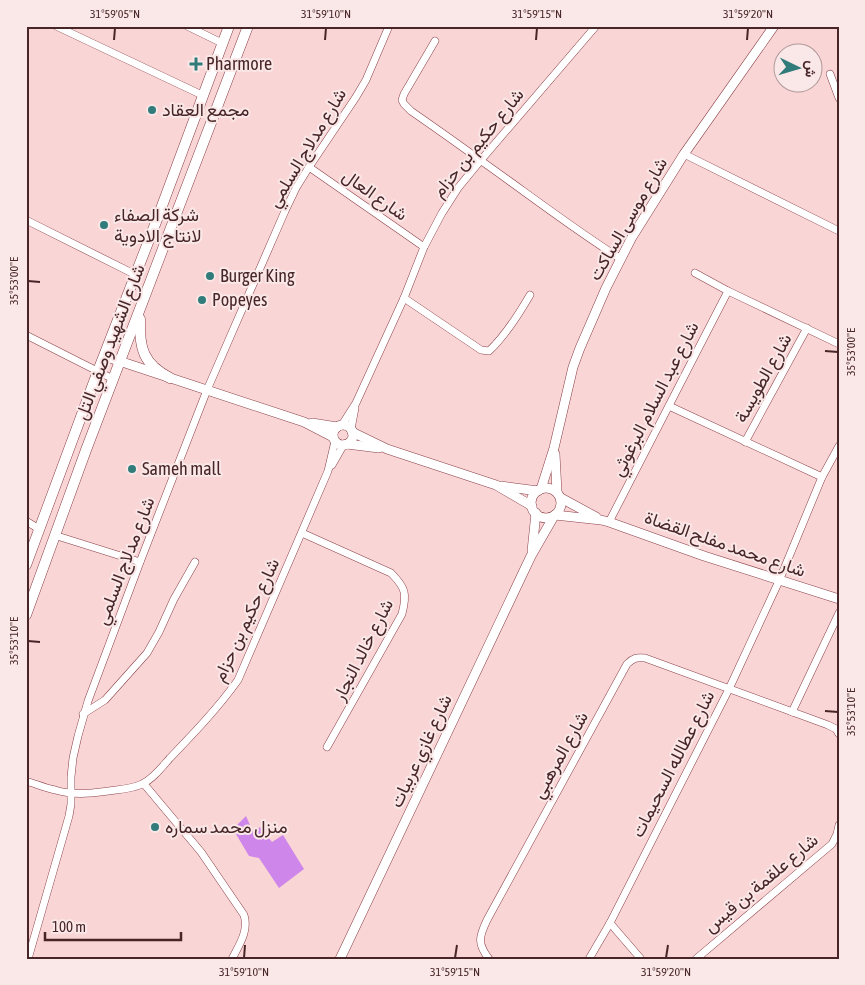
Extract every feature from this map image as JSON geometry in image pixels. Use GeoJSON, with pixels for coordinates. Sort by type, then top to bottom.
{"type":"FeatureCollection","features":[{"type":"Feature","properties":{"kind":"main road","name":"شارع الشهيد وصفي التل"},"geometry":{"type":"LineString","coordinates":[[26,565],[228,26]]}},
{"type":"Feature","properties":{"kind":"main road","name":"شارع الشهيد وصفي التل"},"geometry":{"type":"LineString","coordinates":[[26,615],[113,378],[248,26]]}},
{"type":"Feature","properties":{"kind":"main road"},"geometry":{"type":"LineString","coordinates":[[140,311],[140,341],[146,356],[155,368],[170,378]]}},
{"type":"Feature","properties":{"kind":"street"},"geometry":{"type":"LineString","coordinates":[[56,26],[202,95]]}},
{"type":"Feature","properties":{"kind":"street"},"geometry":{"type":"LineString","coordinates":[[187,26],[222,43]]}},
{"type":"Feature","properties":{"kind":"street","name":"شارع مدلاج السلمي"},"geometry":{"type":"LineString","coordinates":[[28,959],[70,816],[73,758],[83,715],[140,562],[207,390],[285,211],[296,188],[361,88],[390,26]]}},
{"type":"Feature","properties":{"kind":"street","name":"شارع حكيم بن حزام"},"geometry":{"type":"LineString","coordinates":[[346,428],[404,298],[424,247],[442,213],[458,188],[481,160],[596,26]]}},
{"type":"Feature","properties":{"kind":"street","name":"شارع موسى الساكت"},"geometry":{"type":"LineString","coordinates":[[540,490],[554,448],[573,367],[606,288],[632,236],[684,154],[774,26]]}},
{"type":"Feature","properties":{"kind":"street"},"geometry":{"type":"LineString","coordinates":[[435,41],[404,94],[402,100],[404,104],[411,111],[585,236],[621,259]]}},
{"type":"Feature","properties":{"kind":"street"},"geometry":{"type":"LineString","coordinates":[[830,74],[839,98]]}},
{"type":"Feature","properties":{"kind":"street"},"geometry":{"type":"LineString","coordinates":[[684,154],[839,231]]}},
{"type":"Feature","properties":{"kind":"street","name":"شارع العال"},"geometry":{"type":"LineString","coordinates":[[309,167],[424,247]]}},
{"type":"Feature","properties":{"kind":"street"},"geometry":{"type":"LineString","coordinates":[[26,220],[136,275]]}},
{"type":"Feature","properties":{"kind":"street"},"geometry":{"type":"LineString","coordinates":[[695,273],[728,291],[839,344]]}},
{"type":"Feature","properties":{"kind":"street","name":"شارع عبد السلام البرغوثي"},"geometry":{"type":"LineString","coordinates":[[605,521],[669,406],[728,291]]}},
{"type":"Feature","properties":{"kind":"street"},"geometry":{"type":"LineString","coordinates":[[404,298],[481,350],[489,351],[496,345],[530,295]]}},
{"type":"Feature","properties":{"kind":"street","name":"شارع الطويسة"},"geometry":{"type":"LineString","coordinates":[[745,442],[807,328]]}},
{"type":"Feature","properties":{"kind":"street"},"geometry":{"type":"LineString","coordinates":[[27,338],[113,378]]}},
{"type":"Feature","properties":{"kind":"street"},"geometry":{"type":"LineString","coordinates":[[104,356],[304,422],[346,428],[387,449],[496,485],[540,490],[550,488],[559,495],[560,508],[554,515],[547,518],[543,517],[496,485]]}},
{"type":"Feature","properties":{"kind":"street"},"geometry":{"type":"LineString","coordinates":[[669,406],[822,477]]}},
{"type":"Feature","properties":{"kind":"street"},"geometry":{"type":"LineString","coordinates":[[304,422],[340,444],[387,449]]}},
{"type":"Feature","properties":{"kind":"street"},"geometry":{"type":"LineString","coordinates":[[334,439],[334,432],[346,428]]}},
{"type":"Feature","properties":{"kind":"street"},"geometry":{"type":"LineString","coordinates":[[346,428],[351,439],[346,444]]}},
{"type":"Feature","properties":{"kind":"street","name":"شارع حكيم بن حزام"},"geometry":{"type":"LineString","coordinates":[[328,471],[334,439]]}},
{"type":"Feature","properties":{"kind":"street","name":"شارع حكيم بن حزام"},"geometry":{"type":"LineString","coordinates":[[144,784],[197,730],[238,680],[328,471],[346,444]]}},
{"type":"Feature","properties":{"kind":"street","name":"شارع عطالله السحيمات"},"geometry":{"type":"LineString","coordinates":[[589,959],[610,923],[729,688],[779,580],[822,477],[839,446]]}},
{"type":"Feature","properties":{"kind":"street","name":"شارع موسى الساكت"},"geometry":{"type":"LineString","coordinates":[[554,448],[559,495]]}},
{"type":"Feature","properties":{"kind":"street"},"geometry":{"type":"LineString","coordinates":[[534,510],[532,497],[540,490]]}},
{"type":"Feature","properties":{"kind":"street","name":"شارع محمد مفلح القضاة"},"geometry":{"type":"LineString","coordinates":[[559,495],[605,521],[704,556],[839,599]]}},
{"type":"Feature","properties":{"kind":"street","name":"شارع غازي عربيات"},"geometry":{"type":"LineString","coordinates":[[531,556],[534,510]]}},
{"type":"Feature","properties":{"kind":"street","name":"شارع محمد مفلح القضاة"},"geometry":{"type":"LineString","coordinates":[[554,515],[605,521]]}},
{"type":"Feature","properties":{"kind":"street","name":"شارع غازي عربيات"},"geometry":{"type":"LineString","coordinates":[[340,959],[531,556],[554,515]]}},
{"type":"Feature","properties":{"kind":"street"},"geometry":{"type":"LineString","coordinates":[[26,522],[39,529]]}},
{"type":"Feature","properties":{"kind":"street","name":"شارع خالد النجار"},"geometry":{"type":"LineString","coordinates":[[302,533],[391,573],[401,583],[406,599],[402,614],[328,748]]}},
{"type":"Feature","properties":{"kind":"street"},"geometry":{"type":"LineString","coordinates":[[54,535],[140,562]]}},
{"type":"Feature","properties":{"kind":"street"},"geometry":{"type":"LineString","coordinates":[[83,715],[104,700],[147,653],[195,562]]}},
{"type":"Feature","properties":{"kind":"street"},"geometry":{"type":"LineString","coordinates":[[792,712],[839,613]]}},
{"type":"Feature","properties":{"kind":"street","name":"شارع المرهبي"},"geometry":{"type":"LineString","coordinates":[[489,959],[480,942],[481,933],[487,920],[618,681],[632,659],[645,658],[729,688]]}},
{"type":"Feature","properties":{"kind":"street"},"geometry":{"type":"LineString","coordinates":[[729,688],[828,725],[836,729],[839,734]]}},
{"type":"Feature","properties":{"kind":"street"},"geometry":{"type":"LineString","coordinates":[[26,780],[57,791],[86,794],[130,788],[144,784],[201,852],[244,915],[246,927],[232,959]]}},
{"type":"Feature","properties":{"kind":"street","name":"شارع علقمة بن قيس"},"geometry":{"type":"LineString","coordinates":[[696,959],[832,844],[839,825]]}},
{"type":"Feature","properties":{"kind":"street"},"geometry":{"type":"LineString","coordinates":[[610,923],[641,959]]}},
{"type":"Feature","properties":{"kind":"shaded area"},"geometry":{"type":"Polygon","coordinates":[[[246,816],[253,832],[260,827],[272,842],[283,835],[304,869],[279,888],[259,858],[249,856],[233,829],[246,816]]]}},
{"type":"Feature","properties":{"kind":"place","name":"Pharmore"},"geometry":{"type":"Point","coordinates":[196,64]}},
{"type":"Feature","properties":{"kind":"place","name":"مجمع العقاد"},"geometry":{"type":"Point","coordinates":[152,110]}},
{"type":"Feature","properties":{"kind":"place","name":"شركة الصفاء لانتاج الادوية"},"geometry":{"type":"Point","coordinates":[104,225]}},
{"type":"Feature","properties":{"kind":"place","name":"Burger King"},"geometry":{"type":"Point","coordinates":[210,276]}},
{"type":"Feature","properties":{"kind":"place","name":"Popeyes"},"geometry":{"type":"Point","coordinates":[202,300]}},
{"type":"Feature","properties":{"kind":"place","name":"Sameh mall"},"geometry":{"type":"Point","coordinates":[132,469]}},
{"type":"Feature","properties":{"kind":"place","name":"منزل محمد سماره"},"geometry":{"type":"Point","coordinates":[155,827]}}]}
